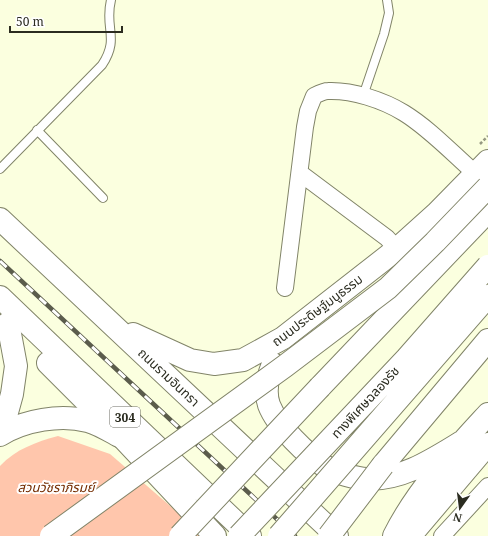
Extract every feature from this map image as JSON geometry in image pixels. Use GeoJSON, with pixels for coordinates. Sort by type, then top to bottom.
{"type":"FeatureCollection","features":[{"type":"Feature","properties":{"kind":"main road","name":"ถนนประดิษฐ์มนูธรรม"},"geometry":{"type":"LineString","coordinates":[[114,325],[190,360],[214,364],[243,360],[283,338],[397,249],[484,174]]}},
{"type":"Feature","properties":{"kind":"main road"},"geometry":{"type":"LineString","coordinates":[[51,536],[285,366],[388,288],[435,242],[484,174]]}},
{"type":"Feature","properties":{"kind":"main road"},"geometry":{"type":"LineString","coordinates":[[180,536],[488,211]]}},
{"type":"Feature","properties":{"kind":"main road","name":"ถนนรามอินทรา"},"geometry":{"type":"LineString","coordinates":[[0,219],[337,536]]}},
{"type":"Feature","properties":{"kind":"main road","name":"ทางพิเศษฉลองรัช"},"geometry":{"type":"LineString","coordinates":[[239,536],[407,358],[488,266]]}},
{"type":"Feature","properties":{"kind":"main road","name":"ทางพิเศษฉลองรัช"},"geometry":{"type":"LineString","coordinates":[[279,536],[488,296]]}},
{"type":"Feature","properties":{"kind":"main road","name":"304"},"geometry":{"type":"LineString","coordinates":[[0,297],[250,536]]}},
{"type":"Feature","properties":{"kind":"main road"},"geometry":{"type":"LineString","coordinates":[[0,435],[12,394],[16,366],[4,319]]}},
{"type":"Feature","properties":{"kind":"main road"},"geometry":{"type":"LineString","coordinates":[[4,319],[122,437],[215,536]]}},
{"type":"Feature","properties":{"kind":"main road"},"geometry":{"type":"LineString","coordinates":[[283,338],[267,378],[268,404],[281,428],[327,468],[366,479],[395,476],[426,463],[465,440]]}},
{"type":"Feature","properties":{"kind":"main road"},"geometry":{"type":"LineString","coordinates":[[329,536],[383,465],[488,340]]}},
{"type":"Feature","properties":{"kind":"main road"},"geometry":{"type":"LineString","coordinates":[[394,536],[417,498],[488,414]]}},
{"type":"Feature","properties":{"kind":"main road"},"geometry":{"type":"LineString","coordinates":[[0,435],[29,423],[64,418],[89,422],[122,437]]}},
{"type":"Feature","properties":{"kind":"main road"},"geometry":{"type":"LineString","coordinates":[[410,536],[488,444]]}},
{"type":"Feature","properties":{"kind":"street"},"geometry":{"type":"LineString","coordinates":[[285,288],[300,173],[304,127],[314,96],[327,91],[350,92],[404,113],[484,174]]}},
{"type":"Feature","properties":{"kind":"street"},"geometry":{"type":"LineString","coordinates":[[300,173],[387,238],[397,249]]}},
{"type":"Feature","properties":{"kind":"street"},"geometry":{"type":"LineString","coordinates":[[442,536],[486,493]]}},
{"type":"Feature","properties":{"kind":"lane"},"geometry":{"type":"LineString","coordinates":[[0,169],[102,65],[109,55],[112,41],[109,21],[111,0]]}},
{"type":"Feature","properties":{"kind":"lane"},"geometry":{"type":"LineString","coordinates":[[363,96],[386,27],[389,13],[387,0]]}},
{"type":"Feature","properties":{"kind":"lane"},"geometry":{"type":"LineString","coordinates":[[37,130],[103,198]]}},
{"type":"Feature","properties":{"kind":"green space","name":"สวนวัชราภิรมย์"},"geometry":{"type":"Polygon","coordinates":[[[58,436],[110,454],[205,536],[0,536],[0,466],[13,455],[27,447],[58,436]]]}},
{"type":"Feature","properties":{"kind":"railway"},"geometry":{"type":"LineString","coordinates":[[0,261],[295,536]]}}]}
